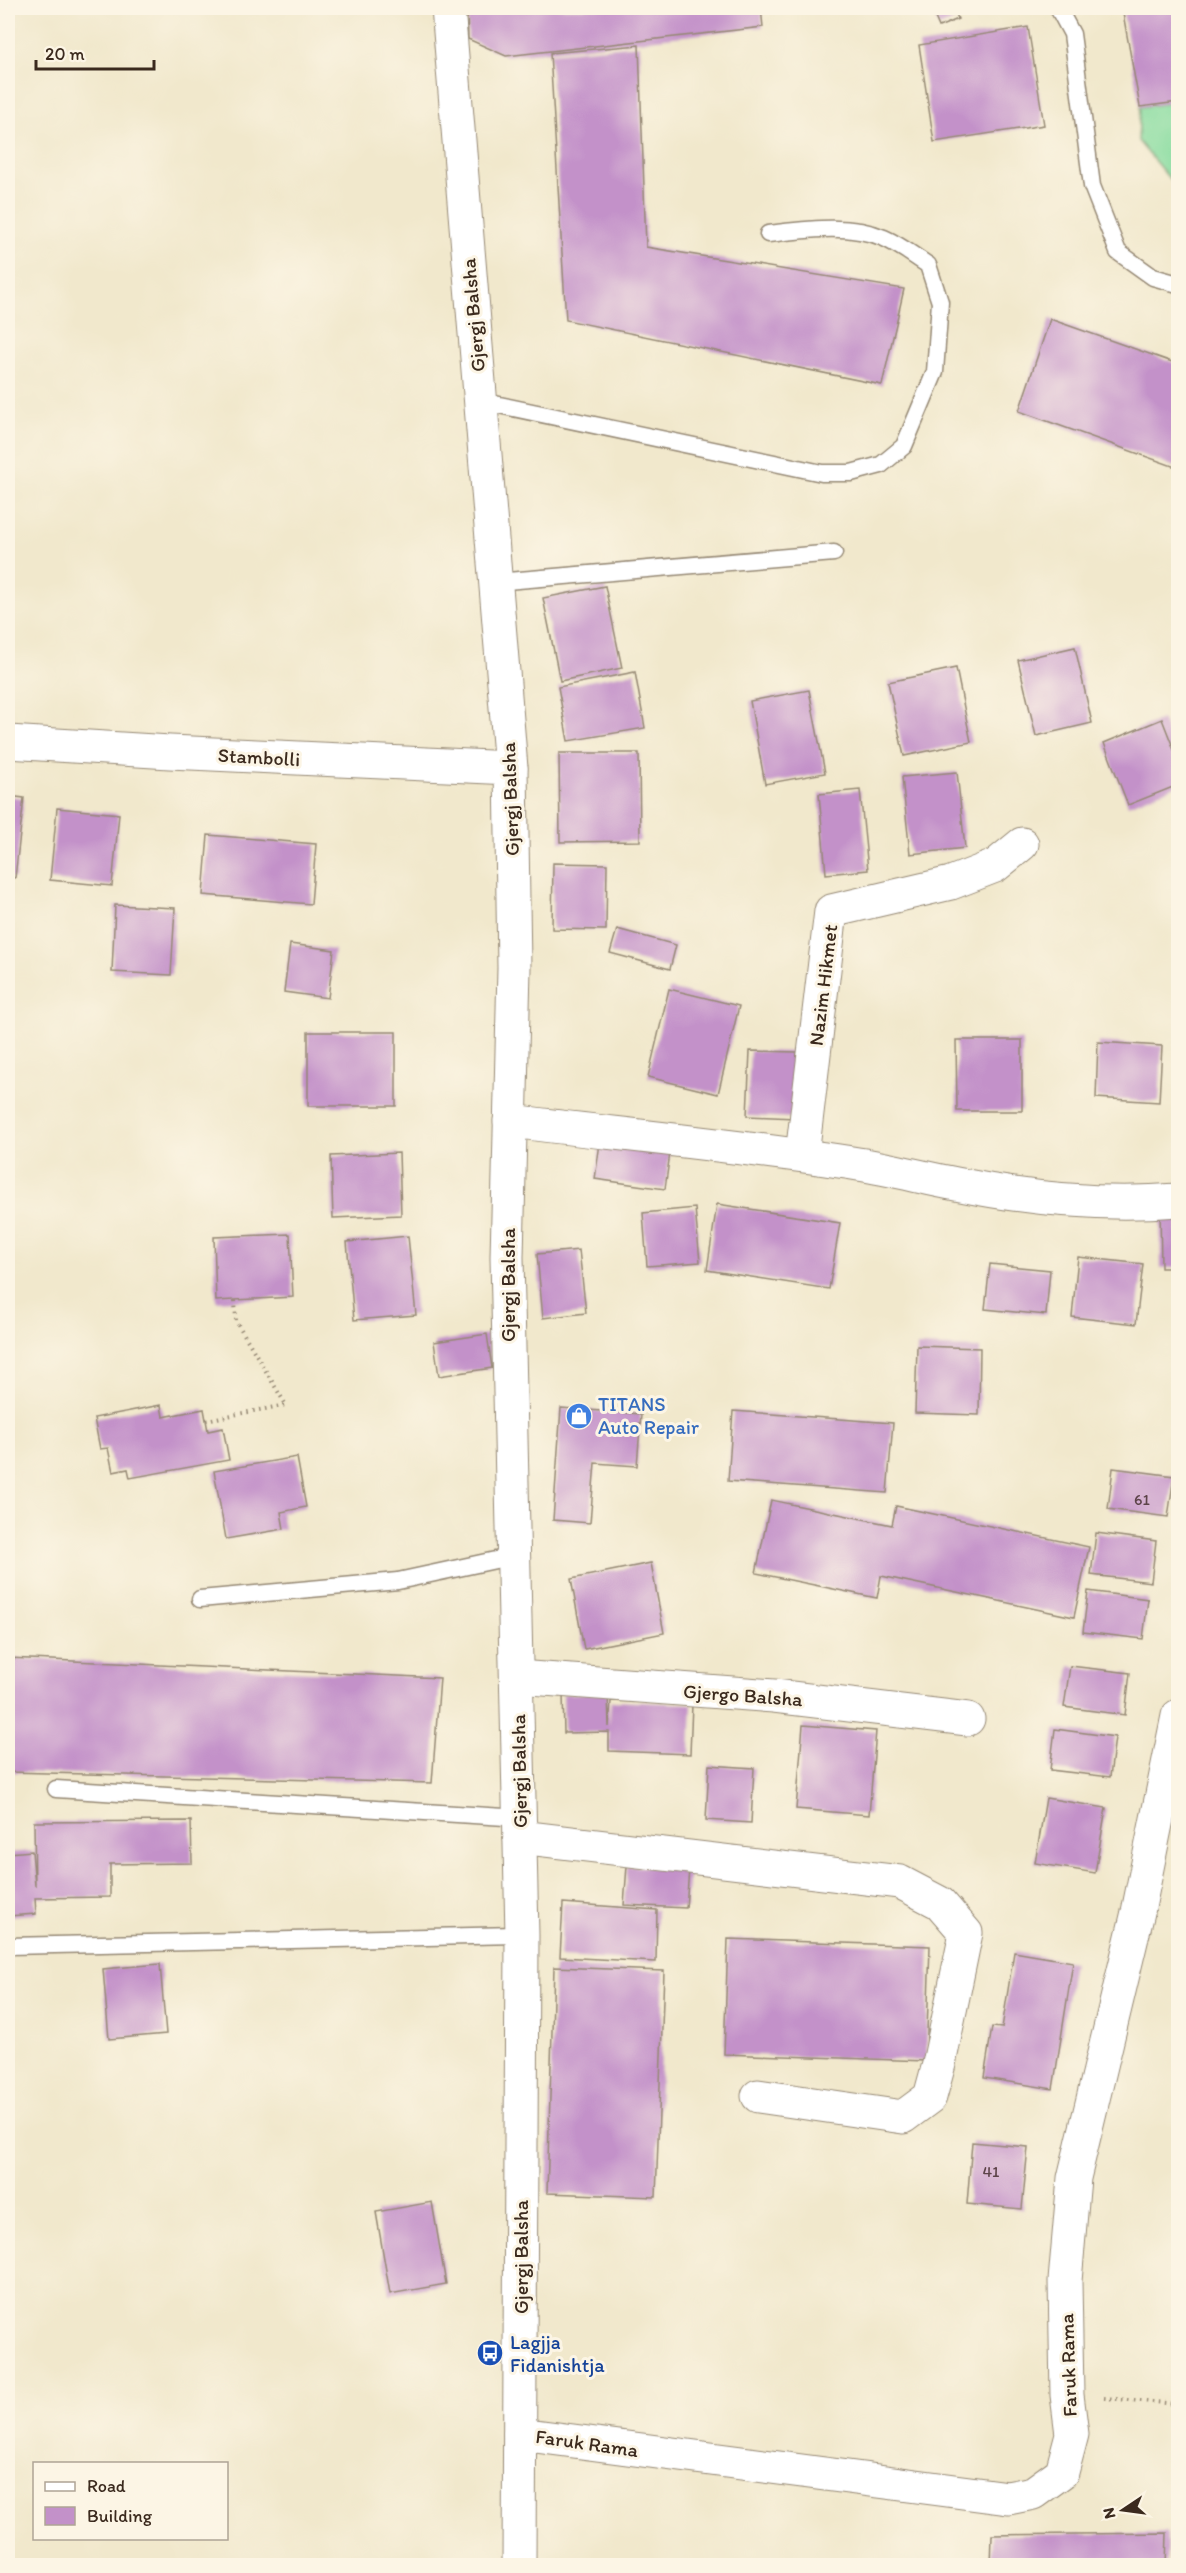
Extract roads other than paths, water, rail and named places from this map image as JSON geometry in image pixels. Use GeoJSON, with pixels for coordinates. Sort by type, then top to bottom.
{"type":"FeatureCollection","features":[{"type":"Feature","properties":{"kind":"street","name":"Gjergj Balsha"},"geometry":{"type":"LineString","coordinates":[[448,8],[511,768],[513,968],[507,1257],[522,1935],[519,2565]]}},
{"type":"Feature","properties":{"kind":"street","name":"Stambolli"},"geometry":{"type":"LineString","coordinates":[[8,742],[240,756],[511,768]]}},
{"type":"Feature","properties":{"kind":"street","name":"Nazim Hikmet"},"geometry":{"type":"LineString","coordinates":[[802,1155],[831,911],[951,884],[995,866],[1022,844]]}},
{"type":"Feature","properties":{"kind":"street"},"geometry":{"type":"LineString","coordinates":[[510,1121],[802,1155],[1040,1197],[1143,1203],[1179,1200]]}},
{"type":"Feature","properties":{"kind":"street","name":"Gjergo Balsha"},"geometry":{"type":"LineString","coordinates":[[518,1677],[774,1696],[969,1719]]}},
{"type":"Feature","properties":{"kind":"street","name":"Faruk Rama"},"geometry":{"type":"LineString","coordinates":[[520,2434],[1008,2498],[1033,2493],[1062,2472],[1072,2434],[1067,2395],[1065,2281],[1074,2178],[1138,1912],[1179,1716]]}},
{"type":"Feature","properties":{"kind":"street"},"geometry":{"type":"LineString","coordinates":[[520,1827],[900,1882],[940,1903],[966,1933],[930,2097],[903,2117],[758,2096]]}},
{"type":"Feature","properties":{"kind":"lane"},"geometry":{"type":"LineString","coordinates":[[1058,8],[1072,34],[1092,186],[1118,252],[1153,277],[1179,284]]}},
{"type":"Feature","properties":{"kind":"lane"},"geometry":{"type":"LineString","coordinates":[[480,401],[822,473],[851,473],[881,465],[904,446],[935,372],[940,302],[928,265],[886,239],[863,231],[805,230],[768,234]]}},
{"type":"Feature","properties":{"kind":"lane"},"geometry":{"type":"LineString","coordinates":[[496,582],[834,553]]}},
{"type":"Feature","properties":{"kind":"lane"},"geometry":{"type":"LineString","coordinates":[[201,1599],[398,1581],[514,1556]]}},
{"type":"Feature","properties":{"kind":"lane"},"geometry":{"type":"LineString","coordinates":[[56,1789],[520,1827]]}},
{"type":"Feature","properties":{"kind":"lane"},"geometry":{"type":"LineString","coordinates":[[8,1946],[522,1935]]}},
{"type":"Feature","properties":{"kind":"place","name":"TITANS Auto Repair"},"geometry":{"type":"Point","coordinates":[579,1416]}},
{"type":"Feature","properties":{"kind":"place","name":"Lagjja Fidanishtja"},"geometry":{"type":"Point","coordinates":[490,2353]}}]}
